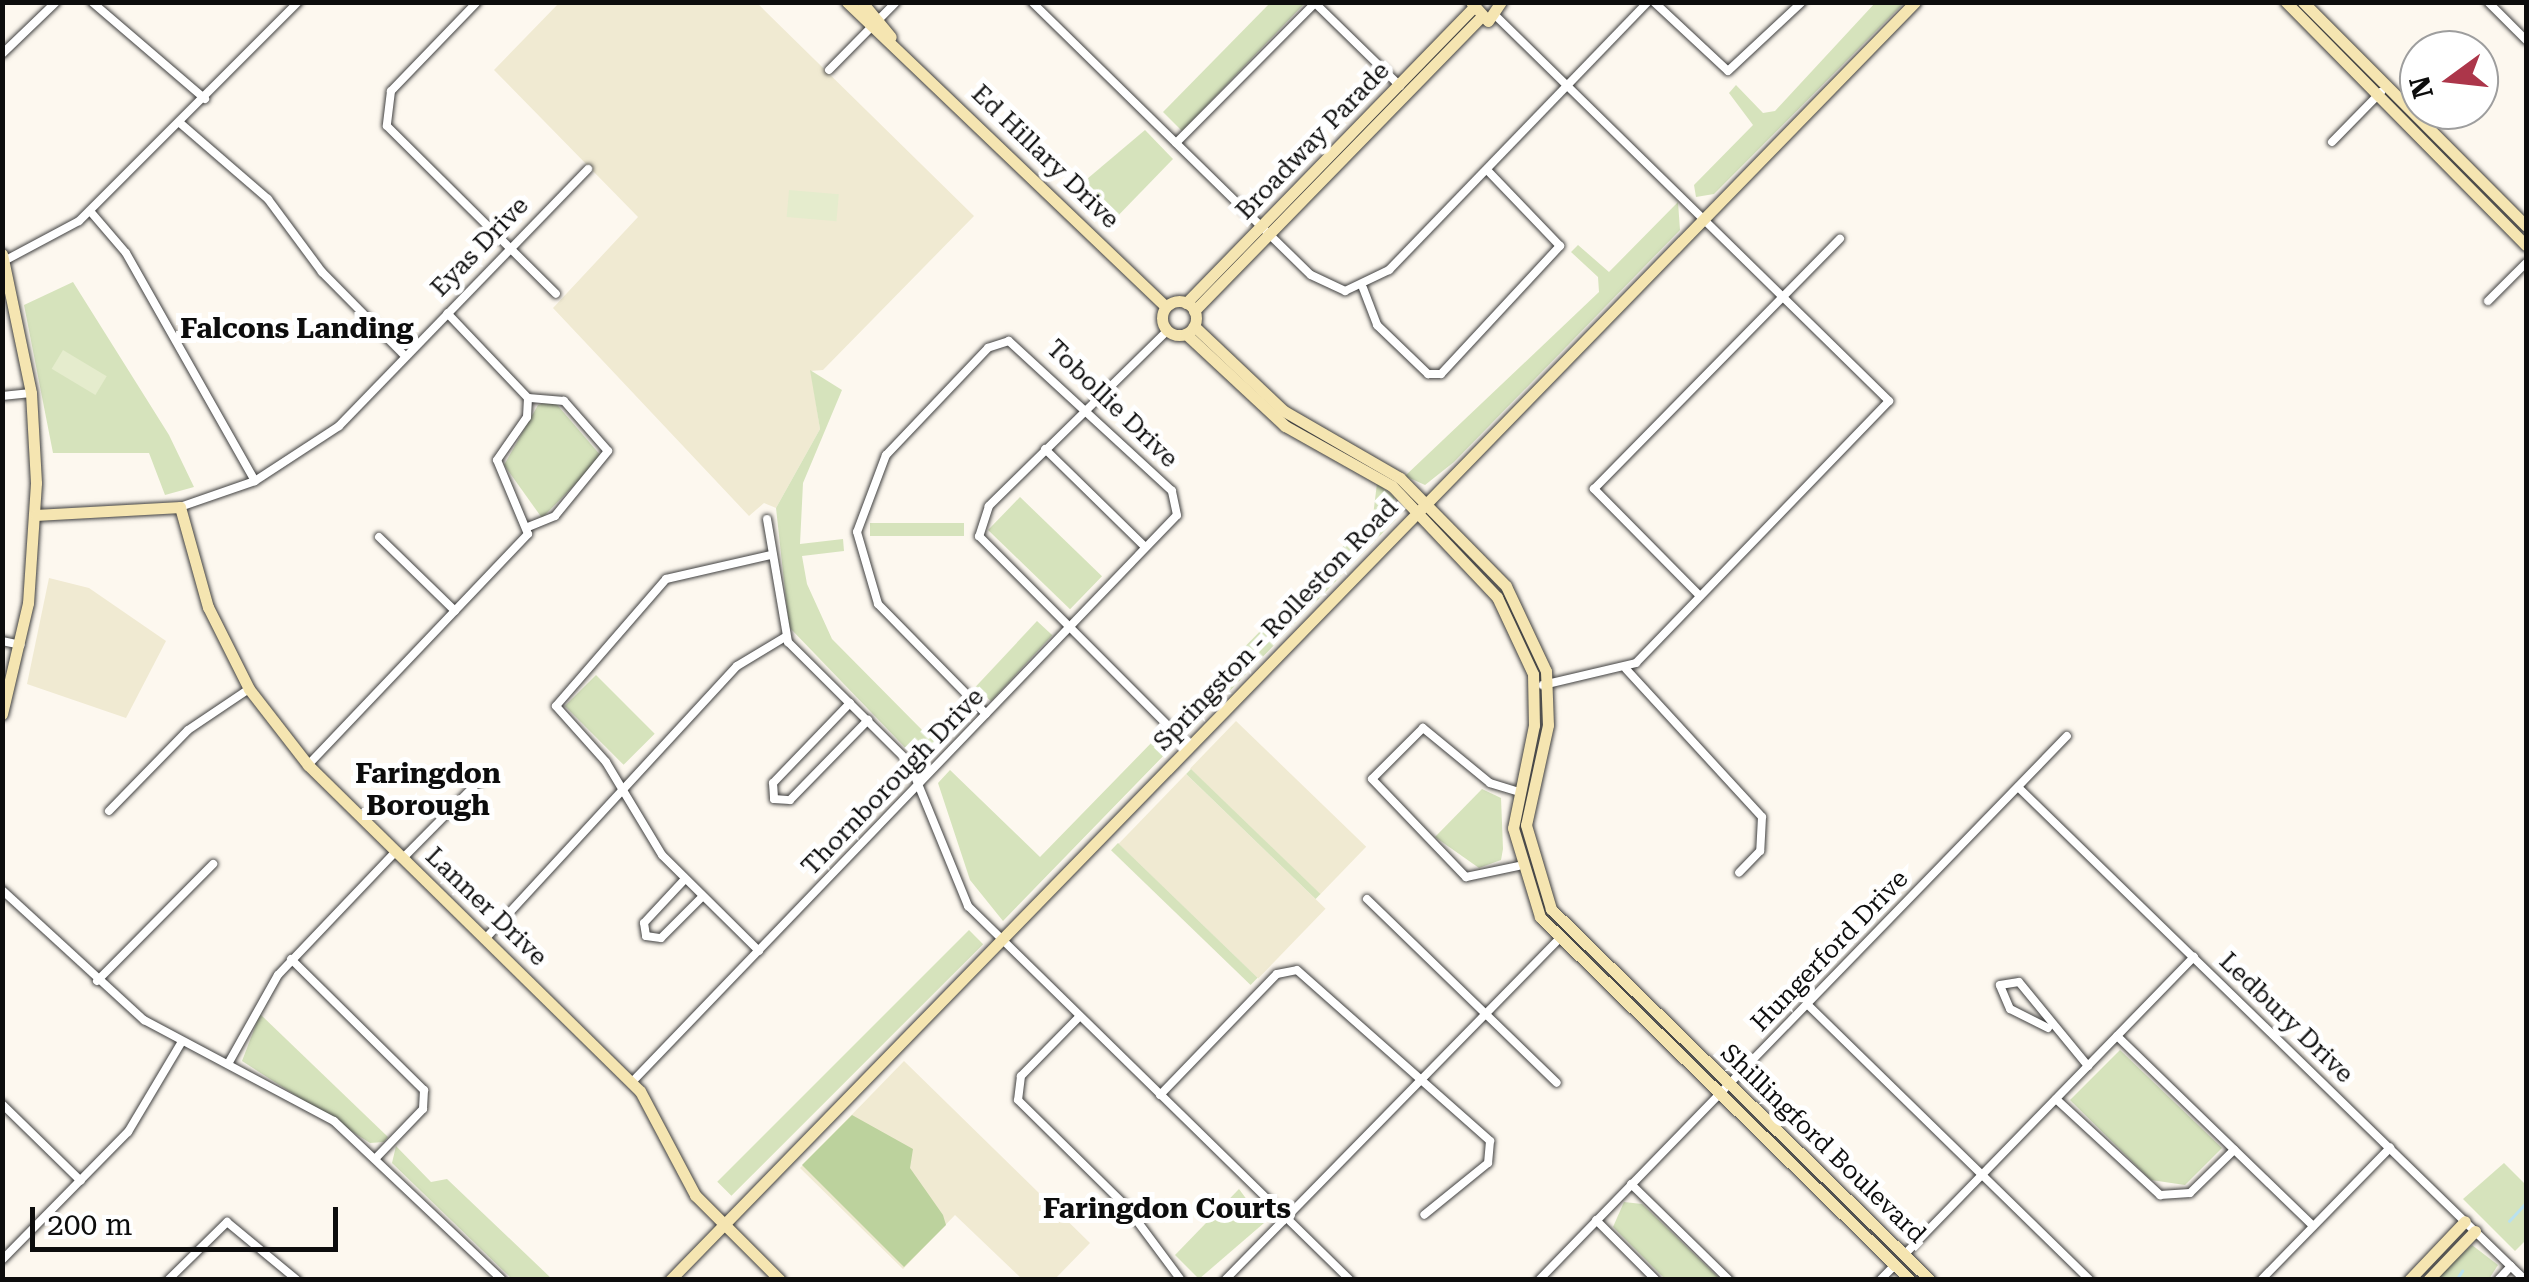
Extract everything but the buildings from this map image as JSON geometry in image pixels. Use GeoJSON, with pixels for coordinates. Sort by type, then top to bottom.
{"type":"FeatureCollection","features":[{"type":"Feature","properties":{"kind":"street"},"geometry":{"type":"LineString","coordinates":[[2,54],[56,2]]}},
{"type":"Feature","properties":{"kind":"street"},"geometry":{"type":"LineString","coordinates":[[92,2],[205,100]]}},
{"type":"Feature","properties":{"kind":"street"},"geometry":{"type":"LineString","coordinates":[[2,714],[21,645],[36,515],[30,393],[3,258],[90,211],[205,100],[298,2]]}},
{"type":"Feature","properties":{"kind":"street"},"geometry":{"type":"LineString","coordinates":[[477,2],[391,91],[385,117],[556,294]]}},
{"type":"Feature","properties":{"kind":"street","name":"Ed Hillary Drive"},"geometry":{"type":"LineString","coordinates":[[847,2],[876,23],[1166,307]]}},
{"type":"Feature","properties":{"kind":"street","name":"Ed Hillary Drive"},"geometry":{"type":"LineString","coordinates":[[862,2],[876,23]]}},
{"type":"Feature","properties":{"kind":"street"},"geometry":{"type":"LineString","coordinates":[[830,70],[896,2]]}},
{"type":"Feature","properties":{"kind":"street"},"geometry":{"type":"LineString","coordinates":[[1032,2],[1327,287],[1363,288],[1651,2],[1728,71],[1802,2]]}},
{"type":"Feature","properties":{"kind":"street"},"geometry":{"type":"LineString","coordinates":[[1176,143],[1315,2],[1403,88]]}},
{"type":"Feature","properties":{"kind":"street","name":"Springston - Rolleston Road"},"geometry":{"type":"LineString","coordinates":[[670,1280],[1915,2]]}},
{"type":"Feature","properties":{"kind":"street"},"geometry":{"type":"LineString","coordinates":[[2286,2],[2526,226]]}},
{"type":"Feature","properties":{"kind":"street"},"geometry":{"type":"LineString","coordinates":[[2304,2],[2380,92],[2526,245]]}},
{"type":"Feature","properties":{"kind":"street"},"geometry":{"type":"LineString","coordinates":[[2488,2],[2526,40]]}},
{"type":"Feature","properties":{"kind":"street"},"geometry":{"type":"LineString","coordinates":[[1497,16],[1501,3]]}},
{"type":"Feature","properties":{"kind":"street"},"geometry":{"type":"LineString","coordinates":[[1474,11],[1497,16],[1889,401],[1626,668],[1541,686]]}},
{"type":"Feature","properties":{"kind":"street","name":"Broadway Parade"},"geometry":{"type":"LineString","coordinates":[[1190,307],[1474,11]]}},
{"type":"Feature","properties":{"kind":"street"},"geometry":{"type":"LineString","coordinates":[[2332,142],[2380,92]]}},
{"type":"Feature","properties":{"kind":"street"},"geometry":{"type":"LineString","coordinates":[[180,123],[268,200],[405,356]]}},
{"type":"Feature","properties":{"kind":"street","name":"Eyas Drive"},"geometry":{"type":"LineString","coordinates":[[36,515],[180,507],[255,481],[339,426],[588,169]]}},
{"type":"Feature","properties":{"kind":"street"},"geometry":{"type":"LineString","coordinates":[[1363,288],[1377,324],[1428,374],[1440,374],[1560,246],[1486,170]]}},
{"type":"Feature","properties":{"kind":"street"},"geometry":{"type":"LineString","coordinates":[[90,211],[126,253],[255,481]]}},
{"type":"Feature","properties":{"kind":"street"},"geometry":{"type":"LineString","coordinates":[[1700,596],[1594,489],[1840,239]]}},
{"type":"Feature","properties":{"kind":"street"},"geometry":{"type":"LineString","coordinates":[[2488,301],[2526,263]]}},
{"type":"Feature","properties":{"kind":"street"},"geometry":{"type":"LineString","coordinates":[[1167,331],[1166,307],[1190,307],[1190,330],[1271,415],[1392,486],[1416,514]]}},
{"type":"Feature","properties":{"kind":"street"},"geometry":{"type":"LineString","coordinates":[[448,312],[528,398],[564,401],[608,451],[555,516],[528,527]]}},
{"type":"Feature","properties":{"kind":"street"},"geometry":{"type":"LineString","coordinates":[[1188,747],[979,536],[985,511],[1086,406],[1167,331],[1190,330],[1284,411],[1427,503]]}},
{"type":"Feature","properties":{"kind":"street","name":"Tobollie Drive"},"geometry":{"type":"LineString","coordinates":[[986,714],[878,604],[859,556],[862,504],[894,445],[994,344],[1022,346],[1086,406],[1180,508]]}},
{"type":"Feature","properties":{"kind":"street"},"geometry":{"type":"LineString","coordinates":[[2,396],[30,393]]}},
{"type":"Feature","properties":{"kind":"street"},"geometry":{"type":"LineString","coordinates":[[308,765],[520,548],[528,527],[497,460],[528,398]]}},
{"type":"Feature","properties":{"kind":"street"},"geometry":{"type":"LineString","coordinates":[[1045,448],[1145,547]]}},
{"type":"Feature","properties":{"kind":"street","name":"Shillingford Boulevard"},"geometry":{"type":"LineString","coordinates":[[1427,503],[1525,612],[1541,686],[1526,825],[1536,879],[1575,936],[1680,1045],[1900,1260],[1930,1280]]}},
{"type":"Feature","properties":{"kind":"street","name":"Lanner Drive"},"geometry":{"type":"LineString","coordinates":[[180,507],[208,607],[249,690],[308,765],[632,1082],[689,1186],[780,1280]]}},
{"type":"Feature","properties":{"kind":"street","name":"Thornborough Drive"},"geometry":{"type":"LineString","coordinates":[[632,1082],[1180,508]]}},
{"type":"Feature","properties":{"kind":"street","name":"Shillingford Boulevard"},"geometry":{"type":"LineString","coordinates":[[1416,514],[1514,620],[1541,686],[1516,791],[1518,866],[1559,939],[1680,1045]]}},
{"type":"Feature","properties":{"kind":"street"},"geometry":{"type":"LineString","coordinates":[[767,519],[785,637],[868,720],[921,781],[948,873],[1000,940],[1350,1280]]}},
{"type":"Feature","properties":{"kind":"street"},"geometry":{"type":"LineString","coordinates":[[379,537],[455,612]]}},
{"type":"Feature","properties":{"kind":"street"},"geometry":{"type":"LineString","coordinates":[[759,950],[686,879],[622,790],[559,714],[558,697],[673,575],[771,555]]}},
{"type":"Feature","properties":{"kind":"street"},"geometry":{"type":"LineString","coordinates":[[486,938],[736,666],[785,637]]}},
{"type":"Feature","properties":{"kind":"street"},"geometry":{"type":"LineString","coordinates":[[2,641],[21,645]]}},
{"type":"Feature","properties":{"kind":"street"},"geometry":{"type":"LineString","coordinates":[[1626,668],[1762,816],[1760,851],[1739,874]]}},
{"type":"Feature","properties":{"kind":"street"},"geometry":{"type":"LineString","coordinates":[[109,811],[188,730],[249,690]]}},
{"type":"Feature","properties":{"kind":"street"},"geometry":{"type":"LineString","coordinates":[[850,703],[774,782],[774,799],[790,800],[868,720]]}},
{"type":"Feature","properties":{"kind":"street"},"geometry":{"type":"LineString","coordinates":[[1516,791],[1490,783],[1422,728],[1372,779],[1466,878],[1518,866]]}},
{"type":"Feature","properties":{"kind":"street","name":"Hungerford Drive"},"geometry":{"type":"LineString","coordinates":[[1539,1280],[2067,736]]}},
{"type":"Feature","properties":{"kind":"street"},"geometry":{"type":"LineString","coordinates":[[801,754],[818,771]]}},
{"type":"Feature","properties":{"kind":"street"},"geometry":{"type":"LineString","coordinates":[[228,1064],[291,959],[485,775]]}},
{"type":"Feature","properties":{"kind":"street","name":"Ledbury Drive"},"geometry":{"type":"LineString","coordinates":[[2018,787],[2525,1280]]}},
{"type":"Feature","properties":{"kind":"street"},"geometry":{"type":"LineString","coordinates":[[97,982],[213,864]]}},
{"type":"Feature","properties":{"kind":"street"},"geometry":{"type":"LineString","coordinates":[[686,879],[644,923],[646,936],[661,938],[703,896]]}},
{"type":"Feature","properties":{"kind":"street"},"geometry":{"type":"LineString","coordinates":[[2,890],[97,982],[181,1043],[313,1107],[376,1158],[502,1280]]}},
{"type":"Feature","properties":{"kind":"street"},"geometry":{"type":"LineString","coordinates":[[1367,900],[1557,1083]]}},
{"type":"Feature","properties":{"kind":"street"},"geometry":{"type":"LineString","coordinates":[[1226,1280],[1559,939]]}},
{"type":"Feature","properties":{"kind":"street"},"geometry":{"type":"LineString","coordinates":[[1880,1280],[2194,957]]}},
{"type":"Feature","properties":{"kind":"street"},"geometry":{"type":"LineString","coordinates":[[291,959],[424,1090],[423,1109],[376,1158]]}},
{"type":"Feature","properties":{"kind":"street"},"geometry":{"type":"LineString","coordinates":[[1160,1095],[1290,968],[1425,1076],[1492,1150],[1446,1205],[1424,1215]]}},
{"type":"Feature","properties":{"kind":"street"},"geometry":{"type":"LineString","coordinates":[[2048,1028],[2010,1009],[2000,985],[2019,982],[2048,1028],[2088,1066]]}},
{"type":"Feature","properties":{"kind":"street"},"geometry":{"type":"LineString","coordinates":[[1806,1004],[2090,1280]]}},
{"type":"Feature","properties":{"kind":"street"},"geometry":{"type":"LineString","coordinates":[[1079,1016],[1021,1076],[1016,1096],[1134,1214],[1181,1280]]}},
{"type":"Feature","properties":{"kind":"street"},"geometry":{"type":"LineString","coordinates":[[2117,1036],[2313,1226]]}},
{"type":"Feature","properties":{"kind":"street"},"geometry":{"type":"LineString","coordinates":[[2,1260],[138,1118],[181,1043]]}},
{"type":"Feature","properties":{"kind":"street"},"geometry":{"type":"LineString","coordinates":[[2056,1099],[2160,1194],[2190,1192],[2234,1150]]}},
{"type":"Feature","properties":{"kind":"street"},"geometry":{"type":"LineString","coordinates":[[2,1104],[81,1181]]}},
{"type":"Feature","properties":{"kind":"street"},"geometry":{"type":"LineString","coordinates":[[2261,1280],[2390,1148]]}},
{"type":"Feature","properties":{"kind":"street"},"geometry":{"type":"LineString","coordinates":[[1631,1184],[1729,1280]]}},
{"type":"Feature","properties":{"kind":"street"},"geometry":{"type":"LineString","coordinates":[[1596,1220],[1656,1280]]}},
{"type":"Feature","properties":{"kind":"street"},"geometry":{"type":"LineString","coordinates":[[2409,1280],[2465,1221]]}},
{"type":"Feature","properties":{"kind":"street"},"geometry":{"type":"LineString","coordinates":[[168,1280],[233,1222],[297,1280]]}},
{"type":"Feature","properties":{"kind":"street"},"geometry":{"type":"LineString","coordinates":[[2428,1280],[2475,1231]]}},
{"type":"Feature","properties":{"kind":"street","name":"Shillingford Boulevard"},"geometry":{"type":"LineString","coordinates":[[1900,1260],[1910,1280]]}},
{"type":"Feature","properties":{"kind":"street"},"geometry":{"type":"LineString","coordinates":[[2498,1280],[2511,1266]]}},
{"type":"Feature","properties":{"kind":"shaded area"},"geometry":{"type":"Polygon","coordinates":[[[559,3],[757,3],[974,216],[823,370],[811,371],[820,429],[776,508],[764,503],[749,516],[553,308],[638,217],[494,70],[559,3]]]}},
{"type":"Feature","properties":{"kind":"shaded area"},"geometry":{"type":"Polygon","coordinates":[[[49,578],[89,588],[166,641],[126,718],[27,684],[49,578]]]}},
{"type":"Feature","properties":{"kind":"shaded area"},"geometry":{"type":"Polygon","coordinates":[[[1236,721],[1366,847],[1320,894],[1190,768],[1236,721]]]}},
{"type":"Feature","properties":{"kind":"shaded area"},"geometry":{"type":"Polygon","coordinates":[[[1186,774],[1326,909],[1258,979],[1119,844],[1186,774]]]}},
{"type":"Feature","properties":{"kind":"shaded area"},"geometry":{"type":"Polygon","coordinates":[[[904,1061],[1090,1243],[1055,1279],[1022,1279],[955,1215],[903,1269],[800,1168],[904,1061]]]}},
{"type":"Feature","properties":{"kind":"green space"},"geometry":{"type":"Polygon","coordinates":[[[1270,3],[1305,3],[1182,131],[1163,112],[1270,3]]]}},
{"type":"Feature","properties":{"kind":"green space"},"geometry":{"type":"Polygon","coordinates":[[[1875,3],[1904,3],[1714,194],[1696,197],[1694,185],[1753,125],[1729,93],[1736,85],[1763,113],[1775,111],[1875,3]]]}},
{"type":"Feature","properties":{"kind":"green space"},"geometry":{"type":"Polygon","coordinates":[[[1145,130],[1173,159],[1109,225],[1074,190],[1145,130]]]}},
{"type":"Feature","properties":{"kind":"green space"},"geometry":{"type":"Polygon","coordinates":[[[789,190],[839,194],[836,221],[787,217],[789,190]]]}},
{"type":"Feature","properties":{"kind":"green space"},"geometry":{"type":"Polygon","coordinates":[[[1678,202],[1680,230],[1454,462],[1425,485],[1405,476],[1599,292],[1598,277],[1571,252],[1578,245],[1609,272],[1678,202]]]}},
{"type":"Feature","properties":{"kind":"green space"},"geometry":{"type":"Polygon","coordinates":[[[73,282],[169,435],[194,487],[165,495],[149,453],[53,453],[24,305],[73,282]]]}},
{"type":"Feature","properties":{"kind":"green space"},"geometry":{"type":"Polygon","coordinates":[[[63,350],[107,376],[95,395],[52,369],[63,350]]]}},
{"type":"Feature","properties":{"kind":"green space"},"geometry":{"type":"Polygon","coordinates":[[[810,370],[842,390],[803,483],[800,544],[843,539],[844,551],[802,556],[807,584],[832,639],[927,735],[957,704],[971,718],[922,765],[789,627],[776,508],[820,429],[810,370]]]}},
{"type":"Feature","properties":{"kind":"green space"},"geometry":{"type":"Polygon","coordinates":[[[553,400],[602,457],[542,518],[504,465],[538,405],[553,400]]]}},
{"type":"Feature","properties":{"kind":"green space"},"geometry":{"type":"Polygon","coordinates":[[[1377,483],[1394,497],[1396,519],[1194,728],[1179,714],[1373,516],[1377,483]]]}},
{"type":"Feature","properties":{"kind":"green space"},"geometry":{"type":"Polygon","coordinates":[[[1020,497],[1102,576],[1070,609],[988,530],[1020,497]]]}},
{"type":"Feature","properties":{"kind":"green space"},"geometry":{"type":"Polygon","coordinates":[[[870,523],[964,523],[964,536],[870,536],[870,523]]]}},
{"type":"Feature","properties":{"kind":"green space"},"geometry":{"type":"Polygon","coordinates":[[[1037,621],[1052,635],[991,701],[976,687],[1037,621]]]}},
{"type":"Feature","properties":{"kind":"green space"},"geometry":{"type":"Polygon","coordinates":[[[596,675],[655,734],[624,765],[565,706],[596,675]]]}},
{"type":"Feature","properties":{"kind":"green space"},"geometry":{"type":"Polygon","coordinates":[[[1157,737],[1170,749],[1003,921],[970,880],[938,783],[950,770],[1040,857],[1157,737]]]}},
{"type":"Feature","properties":{"kind":"green space"},"geometry":{"type":"Polygon","coordinates":[[[1191,769],[1320,894],[1316,899],[1186,774],[1191,769]]]}},
{"type":"Feature","properties":{"kind":"green space"},"geometry":{"type":"Polygon","coordinates":[[[1482,789],[1501,798],[1503,849],[1501,860],[1479,868],[1435,837],[1482,789]]]}},
{"type":"Feature","properties":{"kind":"green space"},"geometry":{"type":"Polygon","coordinates":[[[1118,843],[1258,978],[1251,985],[1111,850],[1118,843]]]}},
{"type":"Feature","properties":{"kind":"green space"},"geometry":{"type":"Polygon","coordinates":[[[969,930],[983,944],[731,1196],[717,1182],[969,930]]]}},
{"type":"Feature","properties":{"kind":"green space"},"geometry":{"type":"Polygon","coordinates":[[[260,1014],[388,1137],[384,1142],[370,1143],[242,1061],[260,1014]]]}},
{"type":"Feature","properties":{"kind":"green space"},"geometry":{"type":"Polygon","coordinates":[[[2120,1050],[2222,1148],[2185,1185],[2151,1180],[2070,1100],[2120,1050]]]}},
{"type":"Feature","properties":{"kind":"green space"},"geometry":{"type":"Polygon","coordinates":[[[852,1115],[913,1149],[910,1168],[943,1215],[946,1225],[904,1267],[802,1165],[852,1115]]]}},
{"type":"Feature","properties":{"kind":"green space"},"geometry":{"type":"Polygon","coordinates":[[[396,1146],[431,1182],[447,1179],[552,1279],[512,1279],[392,1163],[396,1146]]]}},
{"type":"Feature","properties":{"kind":"green space"},"geometry":{"type":"Polygon","coordinates":[[[2504,1163],[2526,1185],[2526,1240],[2515,1251],[2463,1199],[2504,1163]]]}},
{"type":"Feature","properties":{"kind":"green space"},"geometry":{"type":"Polygon","coordinates":[[[1239,1189],[1264,1223],[1199,1279],[1175,1255],[1239,1189]]]}},
{"type":"Feature","properties":{"kind":"green space"},"geometry":{"type":"Polygon","coordinates":[[[1624,1202],[1642,1204],[1720,1279],[1665,1279],[1613,1227],[1624,1202]]]}},
{"type":"Feature","properties":{"kind":"green space"},"geometry":{"type":"Polygon","coordinates":[[[2472,1245],[2498,1265],[2489,1279],[2435,1279],[2472,1245]]]}},
{"type":"Feature","properties":{"kind":"waterway"},"geometry":{"type":"LineString","coordinates":[[2509,1221],[2526,1203]]}},
{"type":"Feature","properties":{"kind":"waterway"},"geometry":{"type":"LineString","coordinates":[[2456,1280],[2462,1271]]}},
{"type":"Feature","properties":{"kind":"district","name":"Falcons Landing"},"geometry":{"type":"Point","coordinates":[297,329]}},
{"type":"Feature","properties":{"kind":"district","name":"Faringdon Borough"},"geometry":{"type":"Point","coordinates":[428,790]}},
{"type":"Feature","properties":{"kind":"district","name":"Faringdon Courts"},"geometry":{"type":"Point","coordinates":[1167,1209]}}]}
